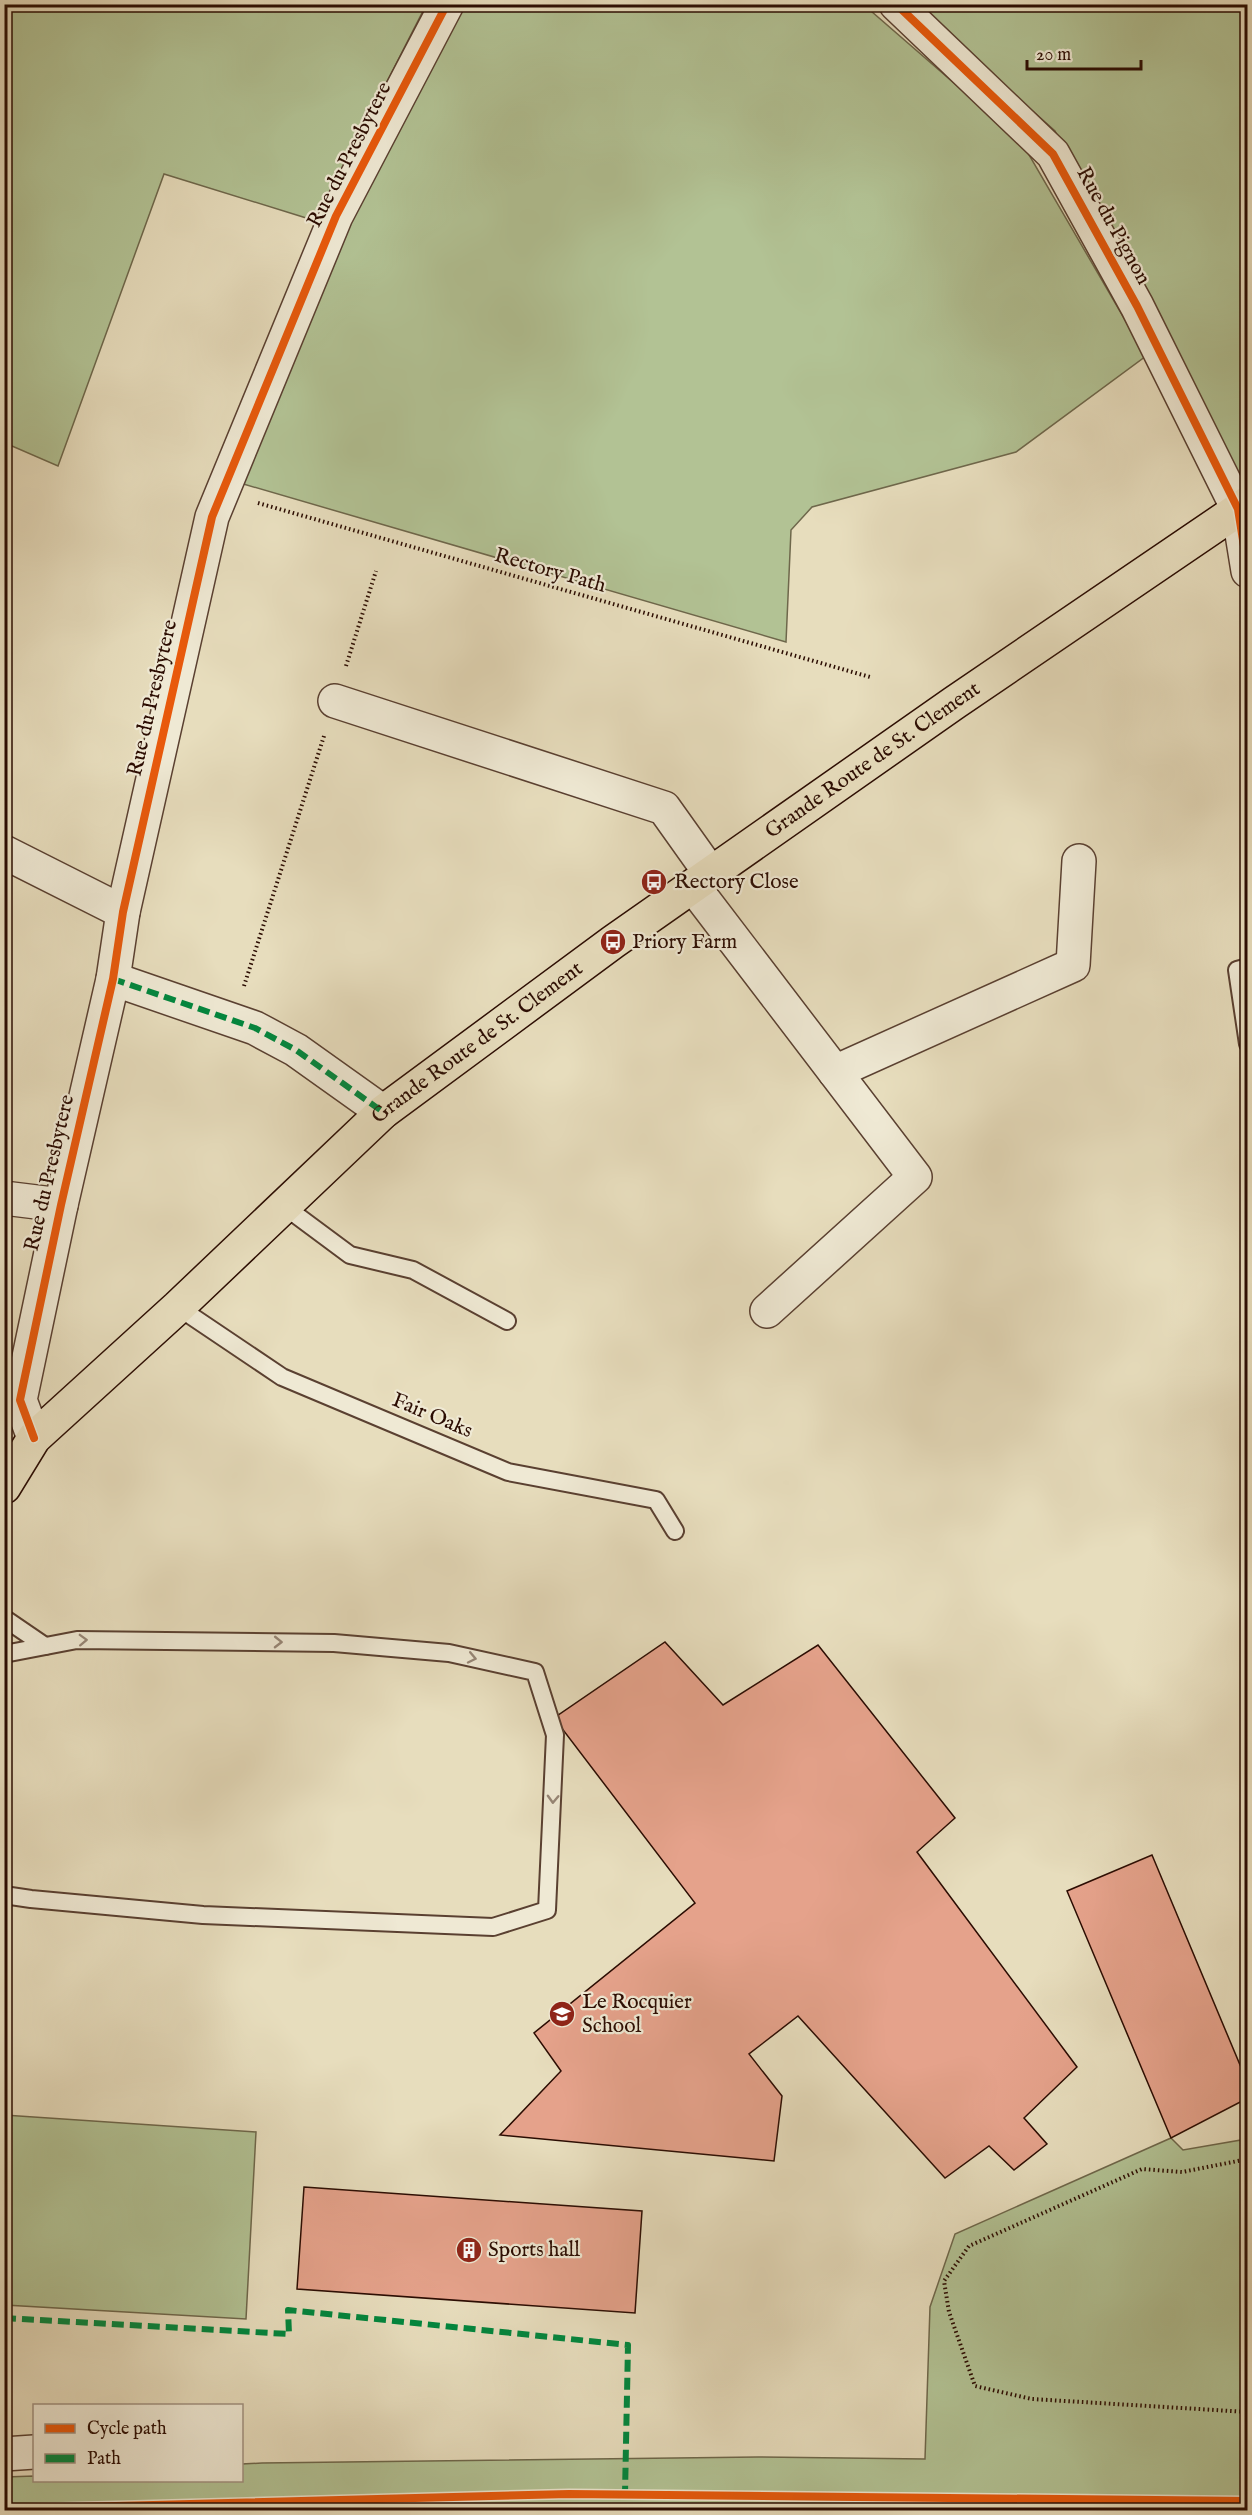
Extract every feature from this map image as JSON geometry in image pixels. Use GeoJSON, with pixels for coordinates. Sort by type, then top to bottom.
{"type":"FeatureCollection","features":[{"type":"Feature","properties":{"kind":"main road","name":"Grande Route de St. Clement"},"geometry":{"type":"LineString","coordinates":[[4,1487],[34,1438],[178,1307],[383,1112],[613,942],[963,696],[1243,506]]}},
{"type":"Feature","properties":{"kind":"street","name":"Rue du Presbytere"},"geometry":{"type":"LineString","coordinates":[[34,1438],[20,1400],[61,1205],[113,979],[123,912],[212,517],[336,216],[447,4]]}},
{"type":"Feature","properties":{"kind":"street","name":"Rue du Pignon"},"geometry":{"type":"LineString","coordinates":[[896,4],[1053,154],[1243,506],[1248,571]]}},
{"type":"Feature","properties":{"kind":"street"},"geometry":{"type":"LineString","coordinates":[[335,701],[664,808],[702,880],[835,1072],[915,1177],[767,1311]]}},
{"type":"Feature","properties":{"kind":"street"},"geometry":{"type":"LineString","coordinates":[[4,852],[123,912]]}},
{"type":"Feature","properties":{"kind":"street"},"geometry":{"type":"LineString","coordinates":[[835,1072],[1073,965],[1079,861]]}},
{"type":"Feature","properties":{"kind":"street"},"geometry":{"type":"LineString","coordinates":[[113,979],[255,1028],[296,1050],[383,1112]]}},
{"type":"Feature","properties":{"kind":"street"},"geometry":{"type":"LineString","coordinates":[[4,1198],[61,1205]]}},
{"type":"Feature","properties":{"kind":"street"},"geometry":{"type":"LineString","coordinates":[[4,2454],[33,2452]]}},
{"type":"Feature","properties":{"kind":"lane"},"geometry":{"type":"LineString","coordinates":[[1248,967],[1237,970],[1248,1044]]}},
{"type":"Feature","properties":{"kind":"lane"},"geometry":{"type":"LineString","coordinates":[[284,1206],[350,1255],[413,1270],[507,1321]]}},
{"type":"Feature","properties":{"kind":"lane","name":"Fair Oaks"},"geometry":{"type":"LineString","coordinates":[[178,1307],[282,1377],[508,1472],[656,1500],[675,1532]]}},
{"type":"Feature","properties":{"kind":"lane"},"geometry":{"type":"LineString","coordinates":[[4,1618],[45,1646]]}},
{"type":"Feature","properties":{"kind":"lane"},"geometry":{"type":"LineString","coordinates":[[4,1654],[77,1640],[334,1643],[449,1653],[535,1672],[555,1735],[548,1910],[493,1927],[203,1915],[4,1895]]}},
{"type":"Feature","properties":{"kind":"path"},"geometry":{"type":"LineString","coordinates":[[233,1021],[376,571]]}},
{"type":"Feature","properties":{"kind":"path"},"geometry":{"type":"LineString","coordinates":[[1248,2159],[1182,2172],[1142,2169],[969,2246],[944,2281],[949,2312],[975,2386],[1032,2399],[1248,2412]]}},
{"type":"Feature","properties":{"kind":"green space"},"geometry":{"type":"Polygon","coordinates":[[[5,5],[426,5],[316,221],[164,174],[58,466],[5,443],[5,5]]]}},
{"type":"Feature","properties":{"kind":"green space"},"geometry":{"type":"Polygon","coordinates":[[[461,5],[864,5],[1021,141],[1146,356],[1016,452],[812,507],[791,530],[786,642],[240,483],[346,229],[461,5]]]}},
{"type":"Feature","properties":{"kind":"green space"},"geometry":{"type":"Polygon","coordinates":[[[914,5],[1247,5],[1247,472],[1238,478],[1055,131],[914,5]]]}},
{"type":"Feature","properties":{"kind":"green space"},"geometry":{"type":"Polygon","coordinates":[[[4,2115],[256,2132],[246,2319],[5,2305],[4,2115]]]}},
{"type":"Feature","properties":{"kind":"green space"},"geometry":{"type":"Polygon","coordinates":[[[1171,2138],[1183,2150],[1247,2139],[1247,2510],[5,2510],[5,2477],[33,2476],[33,2482],[243,2482],[243,2464],[262,2463],[758,2457],[925,2459],[930,2307],[955,2234],[1171,2138]]]}},
{"type":"Feature","properties":{"kind":"building"},"geometry":{"type":"Polygon","coordinates":[[[665,1642],[723,1705],[818,1645],[955,1818],[917,1852],[1077,2067],[1024,2118],[1047,2144],[1014,2170],[989,2146],[945,2178],[798,2016],[749,2054],[782,2096],[774,2161],[500,2135],[561,2071],[534,2033],[695,1903],[554,1718],[665,1642]]]}},
{"type":"Feature","properties":{"kind":"building"},"geometry":{"type":"Polygon","coordinates":[[[1152,1855],[1248,2084],[1248,2098],[1171,2138],[1067,1891],[1152,1855]]]}},
{"type":"Feature","properties":{"kind":"building","name":"Sports hall"},"geometry":{"type":"Polygon","coordinates":[[[304,2187],[642,2211],[635,2313],[297,2289],[304,2187]]]}},
{"type":"Feature","properties":{"kind":"marked path"},"geometry":{"type":"LineString","coordinates":[[113,979],[255,1028],[296,1050],[383,1112]]}},
{"type":"Feature","properties":{"kind":"marked path"},"geometry":{"type":"LineString","coordinates":[[4,2318],[289,2334],[288,2310],[628,2345],[625,2494]]}},
{"type":"Feature","properties":{"kind":"cycle path"},"geometry":{"type":"LineString","coordinates":[[34,1438],[20,1400],[61,1205],[113,979],[123,912],[212,517],[336,216],[447,4]]}},
{"type":"Feature","properties":{"kind":"cycle path"},"geometry":{"type":"LineString","coordinates":[[896,4],[1053,154],[1137,306],[1238,509],[1248,571]]}},
{"type":"Feature","properties":{"kind":"cycle path"},"geometry":{"type":"LineString","coordinates":[[4,2509],[569,2494],[1248,2501]]}},
{"type":"Feature","properties":{"kind":"place","name":"Rectory Close"},"geometry":{"type":"Point","coordinates":[654,882]}},
{"type":"Feature","properties":{"kind":"place","name":"Priory Farm"},"geometry":{"type":"Point","coordinates":[613,942]}},
{"type":"Feature","properties":{"kind":"place","name":"Le Rocquier School"},"geometry":{"type":"Point","coordinates":[562,2014]}},
{"type":"Feature","properties":{"kind":"place","name":"Sports hall"},"geometry":{"type":"Point","coordinates":[469,2250]}}]}
